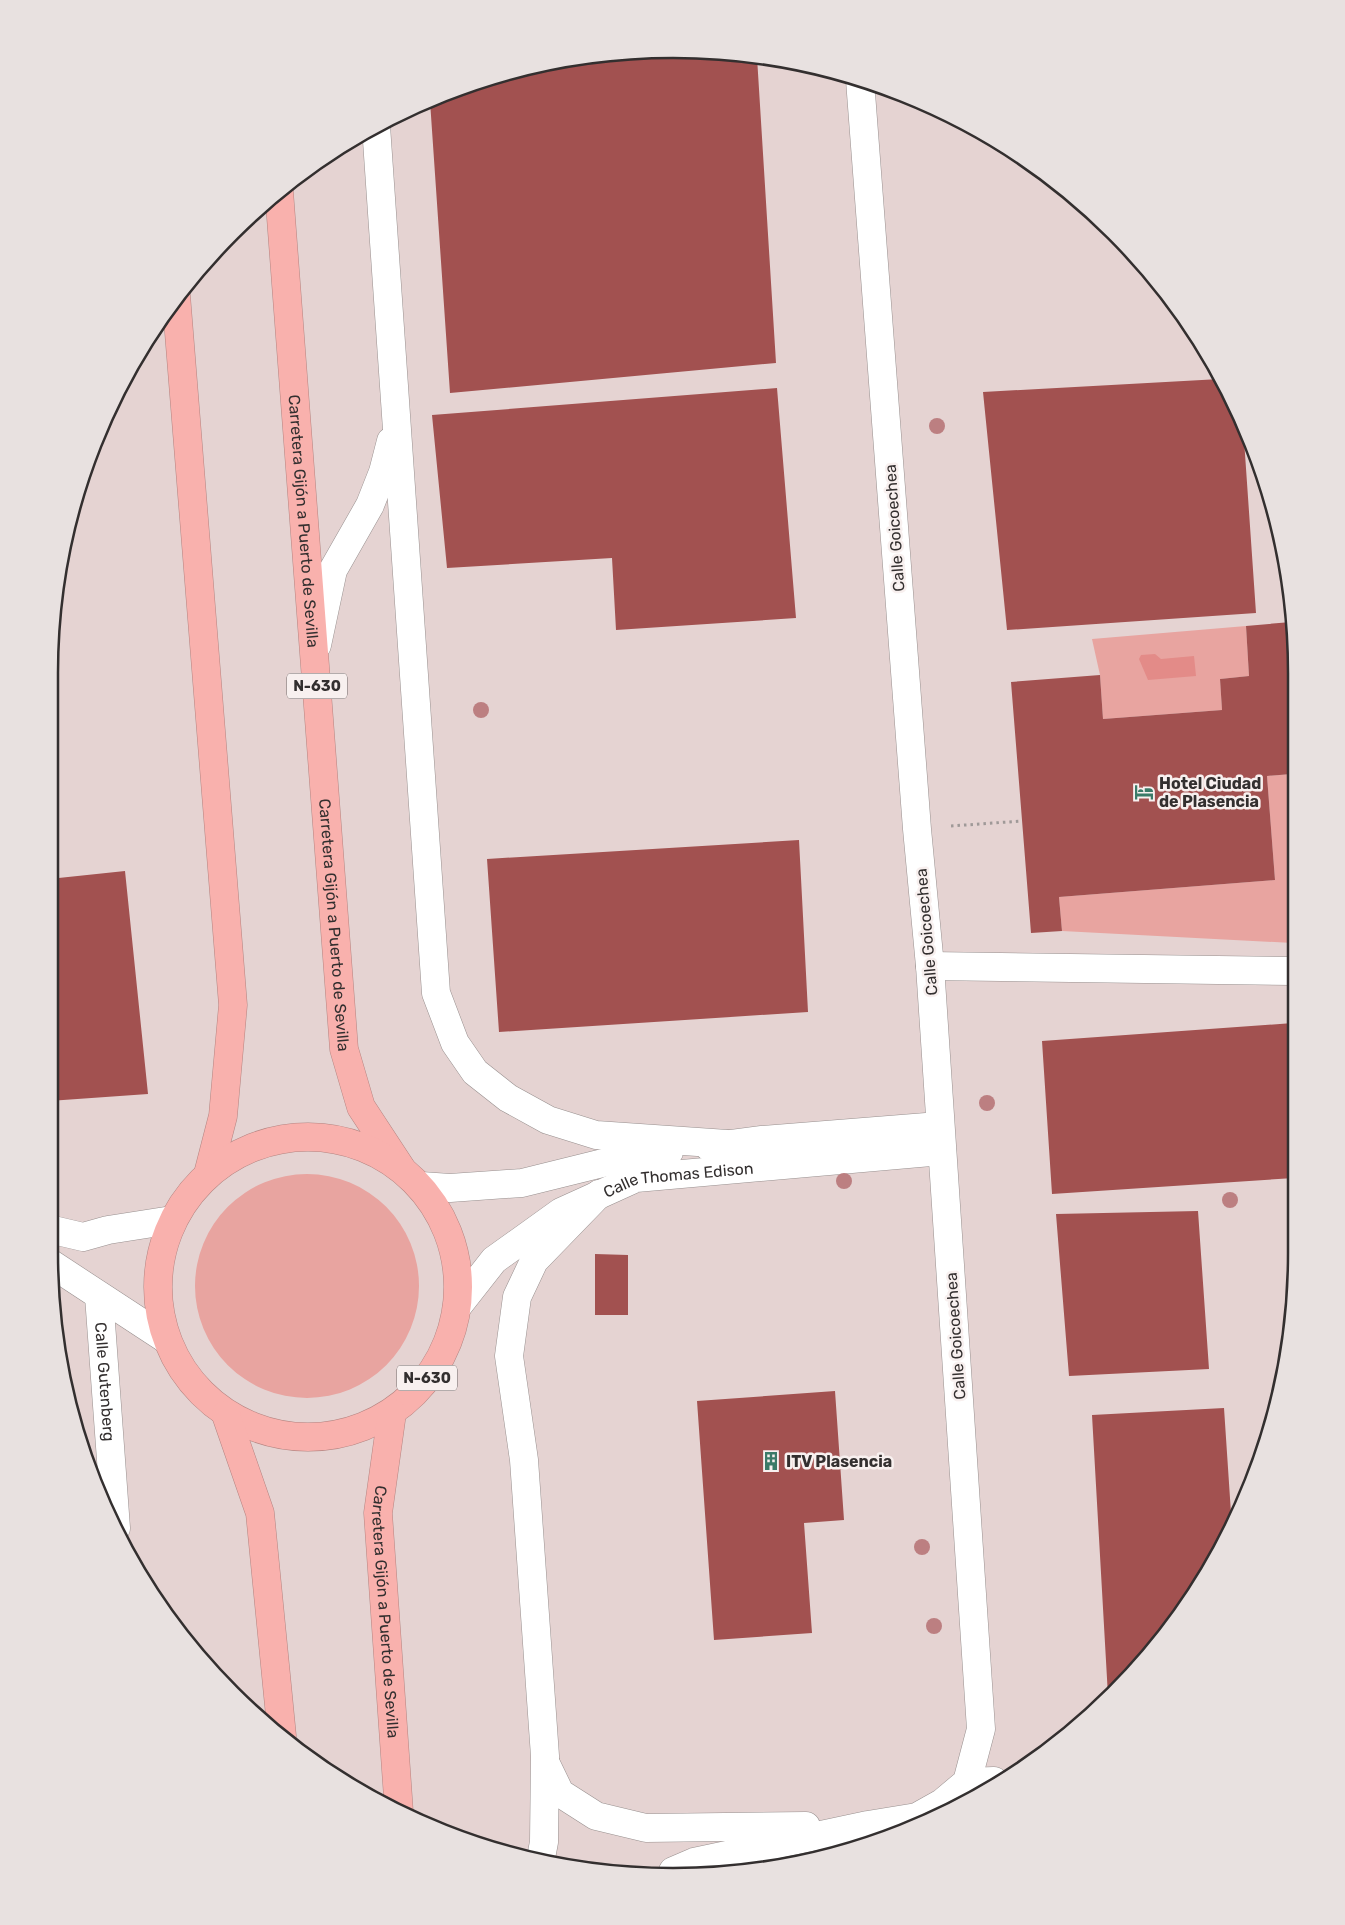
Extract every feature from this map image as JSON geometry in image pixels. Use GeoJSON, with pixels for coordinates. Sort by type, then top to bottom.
{"type":"FeatureCollection","features":[{"type":"Feature","properties":{"kind":"highway","name":"Carretera Gijón a Puerto de Sevilla"},"geometry":{"type":"LineString","coordinates":[[280,200],[344,1049],[361,1107],[411,1177]]}},
{"type":"Feature","properties":{"kind":"highway","name":"N-630"},"geometry":{"type":"LineString","coordinates":[[177,309],[233,1005],[223,1116],[208,1174]]}},
{"type":"Feature","properties":{"kind":"highway","name":"N-630"},"geometry":{"type":"LineString","coordinates":[[304,1136],[356,1143],[411,1177],[444,1222],[457,1263],[457,1307],[446,1348],[423,1384],[392,1413],[352,1432],[309,1438],[265,1432],[226,1415],[190,1381],[166,1339],[157,1299],[159,1259],[172,1220],[188,1196],[208,1174],[253,1146],[304,1136]]}},
{"type":"Feature","properties":{"kind":"highway","name":"Carretera Gijón a Puerto de Sevilla"},"geometry":{"type":"LineString","coordinates":[[392,1413],[378,1513],[398,1803]]}},
{"type":"Feature","properties":{"kind":"highway","name":"N-630"},"geometry":{"type":"LineString","coordinates":[[226,1415],[260,1513],[281,1726]]}},
{"type":"Feature","properties":{"kind":"street","name":"Calle Goicoechea"},"geometry":{"type":"LineString","coordinates":[[861,87],[916,828],[930,966],[981,1729],[966,1782]]}},
{"type":"Feature","properties":{"kind":"street"},"geometry":{"type":"LineString","coordinates":[[377,134],[436,993],[455,1043],[475,1072],[508,1098],[548,1120],[596,1135],[728,1144]]}},
{"type":"Feature","properties":{"kind":"street"},"geometry":{"type":"LineString","coordinates":[[314,657],[332,570],[370,505],[383,472],[396,423]]}},
{"type":"Feature","properties":{"kind":"street"},"geometry":{"type":"LineString","coordinates":[[930,966],[1288,970]]}},
{"type":"Feature","properties":{"kind":"street","name":"Calle Thomas Edison"},"geometry":{"type":"LineString","coordinates":[[411,1177],[450,1188],[522,1183],[623,1158],[728,1144],[941,1139]]}},
{"type":"Feature","properties":{"kind":"street","name":"Calle Thomas Edison"},"geometry":{"type":"LineString","coordinates":[[457,1307],[494,1260],[561,1212],[636,1178],[941,1139]]}},
{"type":"Feature","properties":{"kind":"street"},"geometry":{"type":"LineString","coordinates":[[543,1854],[545,1763],[524,1460],[509,1356],[516,1297],[534,1261],[599,1194]]}},
{"type":"Feature","properties":{"kind":"street"},"geometry":{"type":"LineString","coordinates":[[58,1231],[82,1237],[108,1230],[172,1220]]}},
{"type":"Feature","properties":{"kind":"street"},"geometry":{"type":"LineString","coordinates":[[58,1269],[166,1339]]}},
{"type":"Feature","properties":{"kind":"street","name":"Calle Gutenberg"},"geometry":{"type":"LineString","coordinates":[[99,1296],[115,1511]]}},
{"type":"Feature","properties":{"kind":"street"},"geometry":{"type":"LineString","coordinates":[[545,1763],[560,1793],[596,1816],[646,1828],[868,1825]]}},
{"type":"Feature","properties":{"kind":"street"},"geometry":{"type":"LineString","coordinates":[[919,1816],[942,1804],[966,1782],[985,1782]]}},
{"type":"Feature","properties":{"kind":"street"},"geometry":{"type":"LineString","coordinates":[[681,1868],[694,1862],[868,1825],[917,1817]]}},
{"type":"Feature","properties":{"kind":"path"},"geometry":{"type":"LineString","coordinates":[[916,828],[1022,821]]}},
{"type":"Feature","properties":{"kind":"shaded area"},"geometry":{"type":"Polygon","coordinates":[[[672,58],[713,59],[792,69],[832,78],[908,104],[945,121],[1014,161],[1078,210],[1107,238],[1135,267],[1184,331],[1224,400],[1241,437],[1255,475],[1267,513],[1276,553],[1282,592],[1288,672],[1288,1252],[1282,1333],[1276,1372],[1267,1412],[1241,1488],[1224,1525],[1184,1594],[1135,1658],[1107,1687],[1078,1715],[1014,1764],[945,1804],[908,1821],[870,1835],[832,1847],[792,1856],[713,1866],[672,1868],[632,1866],[553,1856],[513,1847],[437,1821],[400,1804],[331,1764],[267,1715],[210,1658],[161,1594],[121,1525],[104,1488],[90,1450],[78,1412],[69,1372],[59,1293],[58,672],[59,632],[69,553],[78,513],[90,475],[104,437],[121,400],[161,331],[210,267],[238,238],[267,210],[331,161],[400,121],[437,104],[513,78],[553,69],[632,59],[672,58]]]}},
{"type":"Feature","properties":{"kind":"shaded area"},"geometry":{"type":"Polygon","coordinates":[[[1246,626],[1249,676],[1220,679],[1222,710],[1103,719],[1100,675],[1092,639],[1246,626]]]}},
{"type":"Feature","properties":{"kind":"shaded area"},"geometry":{"type":"Polygon","coordinates":[[[1155,654],[1161,659],[1194,656],[1196,676],[1148,680],[1139,659],[1141,655],[1155,654]]]}},
{"type":"Feature","properties":{"kind":"shaded area"},"geometry":{"type":"Polygon","coordinates":[[[1288,774],[1288,943],[1062,931],[1059,897],[1275,880],[1267,776],[1288,774]]]}},
{"type":"Feature","properties":{"kind":"shaded area"},"geometry":{"type":"Polygon","coordinates":[[[307,1174],[329,1176],[350,1183],[369,1193],[386,1207],[400,1224],[410,1243],[417,1264],[419,1286],[417,1308],[410,1329],[400,1348],[386,1365],[369,1379],[350,1389],[329,1396],[307,1398],[285,1396],[264,1389],[245,1379],[228,1365],[214,1348],[204,1329],[197,1308],[195,1286],[197,1264],[204,1243],[214,1224],[228,1207],[245,1193],[264,1183],[285,1176],[307,1174]]]}},
{"type":"Feature","properties":{"kind":"building"},"geometry":{"type":"Polygon","coordinates":[[[672,58],[713,59],[757,64],[776,363],[450,393],[430,107],[513,78],[592,63],[672,58]]]}},
{"type":"Feature","properties":{"kind":"building"},"geometry":{"type":"Polygon","coordinates":[[[1213,379],[1244,446],[1256,613],[1007,630],[983,392],[1213,379]]]}},
{"type":"Feature","properties":{"kind":"building"},"geometry":{"type":"Polygon","coordinates":[[[777,388],[796,618],[616,630],[612,558],[447,568],[432,415],[777,388]]]}},
{"type":"Feature","properties":{"kind":"building","name":"Hotel Ciudad de Plasencia"},"geometry":{"type":"Polygon","coordinates":[[[1285,623],[1288,672],[1288,774],[1267,776],[1275,880],[1059,897],[1062,931],[1031,933],[1011,682],[1100,675],[1103,719],[1222,710],[1220,679],[1249,676],[1246,626],[1285,623]]]}},
{"type":"Feature","properties":{"kind":"building"},"geometry":{"type":"Polygon","coordinates":[[[799,840],[808,1012],[499,1032],[487,859],[799,840]]]}},
{"type":"Feature","properties":{"kind":"building"},"geometry":{"type":"Polygon","coordinates":[[[125,871],[148,1094],[58,1100],[58,878],[125,871]]]}},
{"type":"Feature","properties":{"kind":"building"},"geometry":{"type":"Polygon","coordinates":[[[1288,1023],[1288,1178],[1052,1194],[1042,1041],[1288,1023]]]}},
{"type":"Feature","properties":{"kind":"building"},"geometry":{"type":"Polygon","coordinates":[[[1198,1211],[1209,1369],[1069,1376],[1056,1214],[1198,1211]]]}},
{"type":"Feature","properties":{"kind":"building"},"geometry":{"type":"Polygon","coordinates":[[[595,1254],[628,1255],[628,1315],[595,1315],[595,1254]]]}},
{"type":"Feature","properties":{"kind":"building","name":"ITV Plasencia"},"geometry":{"type":"Polygon","coordinates":[[[835,1391],[844,1520],[804,1523],[812,1633],[714,1640],[697,1401],[835,1391]]]}},
{"type":"Feature","properties":{"kind":"building"},"geometry":{"type":"Polygon","coordinates":[[[1224,1408],[1231,1510],[1205,1560],[1184,1594],[1135,1658],[1107,1687],[1092,1415],[1224,1408]]]}},
{"type":"Feature","properties":{"kind":"place","name":"Hotel Ciudad de Plasencia"},"geometry":{"type":"Point","coordinates":[1144,792]}},
{"type":"Feature","properties":{"kind":"place","name":"ITV Plasencia"},"geometry":{"type":"Point","coordinates":[771,1461]}}]}
